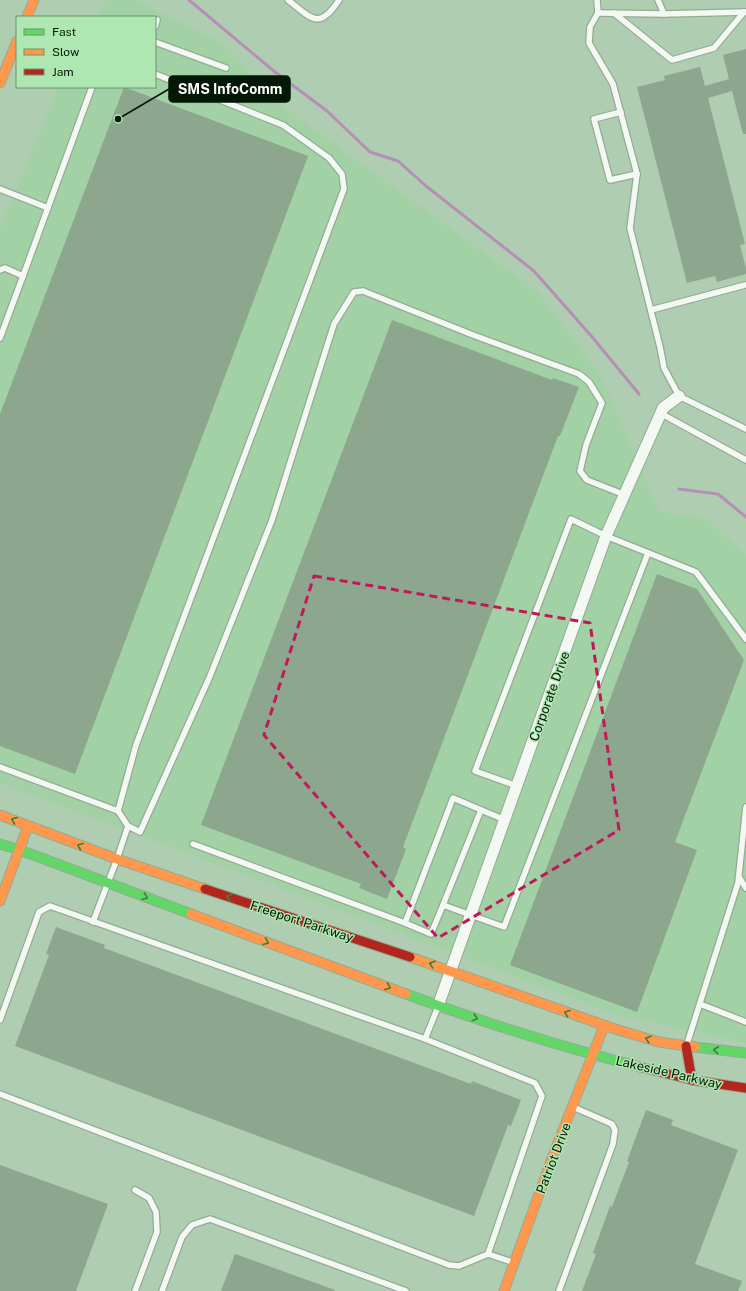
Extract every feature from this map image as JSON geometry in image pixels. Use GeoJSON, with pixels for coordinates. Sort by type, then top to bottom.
{"type":"FeatureCollection","features":[{"type":"Feature","properties":{"kind":"main road"},"geometry":{"type":"LineString","coordinates":[[27,16],[34,0]]}},
{"type":"Feature","properties":{"kind":"main road"},"geometry":{"type":"LineString","coordinates":[[0,82],[16,43]]}},
{"type":"Feature","properties":{"kind":"main road","name":"Freeport Parkway"},"geometry":{"type":"LineString","coordinates":[[0,815],[117,859],[451,971],[604,1026]]}},
{"type":"Feature","properties":{"kind":"main road"},"geometry":{"type":"LineString","coordinates":[[0,902],[28,826]]}},
{"type":"Feature","properties":{"kind":"main road"},"geometry":{"type":"LineString","coordinates":[[0,844],[20,850],[438,1006],[593,1055]]}},
{"type":"Feature","properties":{"kind":"main road","name":"Lakeside Parkway"},"geometry":{"type":"LineString","coordinates":[[604,1026],[659,1042],[746,1053]]}},
{"type":"Feature","properties":{"kind":"main road","name":"Patriot Drive"},"geometry":{"type":"LineString","coordinates":[[504,1291],[604,1026]]}},
{"type":"Feature","properties":{"kind":"main road"},"geometry":{"type":"LineString","coordinates":[[686,1046],[692,1080]]}},
{"type":"Feature","properties":{"kind":"main road","name":"Lakeside Parkway"},"geometry":{"type":"LineString","coordinates":[[593,1055],[692,1080],[746,1088]]}},
{"type":"Feature","properties":{"kind":"street","name":"Corporate Drive"},"geometry":{"type":"LineString","coordinates":[[438,1006],[606,536],[660,413],[663,408],[678,396]]}},
{"type":"Feature","properties":{"kind":"lane"},"geometry":{"type":"LineString","coordinates":[[288,0],[312,18],[319,19],[332,11],[340,0]]}},
{"type":"Feature","properties":{"kind":"lane"},"geometry":{"type":"LineString","coordinates":[[598,0],[598,13],[590,28],[589,43],[614,84],[637,174],[630,228],[664,368],[678,396],[746,429]]}},
{"type":"Feature","properties":{"kind":"lane"},"geometry":{"type":"LineString","coordinates":[[658,0],[664,14]]}},
{"type":"Feature","properties":{"kind":"lane"},"geometry":{"type":"LineString","coordinates":[[598,13],[664,14],[745,11]]}},
{"type":"Feature","properties":{"kind":"lane"},"geometry":{"type":"LineString","coordinates":[[614,13],[672,60],[714,48],[745,11]]}},
{"type":"Feature","properties":{"kind":"lane"},"geometry":{"type":"LineString","coordinates":[[156,42],[226,68]]}},
{"type":"Feature","properties":{"kind":"lane"},"geometry":{"type":"LineString","coordinates":[[118,811],[139,738],[344,189],[342,174],[329,158],[283,125],[156,74]]}},
{"type":"Feature","properties":{"kind":"lane"},"geometry":{"type":"LineString","coordinates":[[0,338],[92,88]]}},
{"type":"Feature","properties":{"kind":"lane"},"geometry":{"type":"LineString","coordinates":[[621,112],[594,119],[610,180],[637,174]]}},
{"type":"Feature","properties":{"kind":"lane"},"geometry":{"type":"LineString","coordinates":[[0,189],[48,208]]}},
{"type":"Feature","properties":{"kind":"lane"},"geometry":{"type":"LineString","coordinates":[[0,270],[5,268],[23,276]]}},
{"type":"Feature","properties":{"kind":"lane"},"geometry":{"type":"LineString","coordinates":[[651,310],[745,285]]}},
{"type":"Feature","properties":{"kind":"lane"},"geometry":{"type":"LineString","coordinates":[[0,767],[118,811],[128,826],[140,832],[210,676],[272,520],[334,324],[354,292],[363,291],[473,335],[579,374],[589,382],[602,403],[586,445],[580,470],[587,480],[625,495]]}},
{"type":"Feature","properties":{"kind":"lane"},"geometry":{"type":"LineString","coordinates":[[660,413],[746,460]]}},
{"type":"Feature","properties":{"kind":"lane"},"geometry":{"type":"LineString","coordinates":[[517,786],[475,771],[571,519],[606,536],[696,572],[746,639]]}},
{"type":"Feature","properties":{"kind":"lane"},"geometry":{"type":"LineString","coordinates":[[443,905],[472,914],[504,927],[648,552]]}},
{"type":"Feature","properties":{"kind":"lane"},"geometry":{"type":"LineString","coordinates":[[405,923],[453,798],[505,820]]}},
{"type":"Feature","properties":{"kind":"lane"},"geometry":{"type":"LineString","coordinates":[[686,1046],[738,882],[746,807]]}},
{"type":"Feature","properties":{"kind":"lane"},"geometry":{"type":"LineString","coordinates":[[193,844],[431,934],[481,810]]}},
{"type":"Feature","properties":{"kind":"lane"},"geometry":{"type":"LineString","coordinates":[[93,922],[128,826]]}},
{"type":"Feature","properties":{"kind":"lane"},"geometry":{"type":"LineString","coordinates":[[739,877],[746,888]]}},
{"type":"Feature","properties":{"kind":"lane"},"geometry":{"type":"LineString","coordinates":[[0,1020],[39,912],[50,906],[424,1039],[535,1083],[542,1096],[488,1254],[460,1266],[449,1265],[0,1094]]}},
{"type":"Feature","properties":{"kind":"lane"},"geometry":{"type":"LineString","coordinates":[[700,1004],[746,1022]]}},
{"type":"Feature","properties":{"kind":"lane"},"geometry":{"type":"LineString","coordinates":[[424,1039],[438,1006]]}},
{"type":"Feature","properties":{"kind":"lane"},"geometry":{"type":"LineString","coordinates":[[559,1291],[613,1144],[615,1130],[612,1124],[573,1106]]}},
{"type":"Feature","properties":{"kind":"lane"},"geometry":{"type":"LineString","coordinates":[[135,1291],[157,1232],[156,1212],[149,1198],[136,1190]]}},
{"type":"Feature","properties":{"kind":"lane"},"geometry":{"type":"LineString","coordinates":[[162,1291],[182,1237],[192,1225],[210,1219],[406,1291]]}},
{"type":"Feature","properties":{"kind":"lane"},"geometry":{"type":"LineString","coordinates":[[488,1254],[514,1263]]}},
{"type":"Feature","properties":{"kind":"highlighted area"},"geometry":{"type":"Polygon","coordinates":[[[314,576],[590,623],[619,830],[438,938],[264,735],[314,576]]]}},
{"type":"Feature","properties":{"kind":"shaded area"},"geometry":{"type":"Polygon","coordinates":[[[107,0],[136,0],[225,45],[278,103],[538,292],[602,379],[659,511],[706,519],[746,555],[746,1043],[618,1015],[0,783],[0,228],[59,88],[156,88],[156,16],[98,16],[107,0]]]}},
{"type":"Feature","properties":{"kind":"building"},"geometry":{"type":"Polygon","coordinates":[[[746,49],[746,134],[743,134],[732,91],[708,98],[745,244],[740,245],[746,268],[746,274],[717,282],[715,276],[687,283],[637,87],[665,80],[664,76],[700,67],[705,86],[729,79],[723,55],[746,49]]]}},
{"type":"Feature","properties":{"kind":"building"},"geometry":{"type":"Polygon","coordinates":[[[124,88],[308,156],[75,774],[0,746],[0,414],[124,88]]]}},
{"type":"Feature","properties":{"kind":"building"},"geometry":{"type":"Polygon","coordinates":[[[392,320],[552,380],[553,378],[579,387],[560,436],[558,436],[403,847],[406,849],[387,899],[359,888],[361,884],[201,825],[392,320]]]}},
{"type":"Feature","properties":{"kind":"building"},"geometry":{"type":"Polygon","coordinates":[[[657,574],[697,589],[744,660],[675,842],[697,850],[637,1012],[510,965],[657,574]]]}},
{"type":"Feature","properties":{"kind":"building"},"geometry":{"type":"Polygon","coordinates":[[[56,927],[105,945],[104,948],[471,1084],[472,1081],[521,1100],[511,1126],[508,1125],[474,1216],[15,1046],[49,955],[46,954],[56,927]]]}},
{"type":"Feature","properties":{"kind":"building"},"geometry":{"type":"Polygon","coordinates":[[[646,1110],[673,1120],[671,1125],[738,1150],[695,1264],[742,1281],[738,1291],[582,1291],[596,1254],[593,1253],[610,1206],[612,1207],[629,1162],[627,1161],[646,1110]]]}},
{"type":"Feature","properties":{"kind":"building"},"geometry":{"type":"Polygon","coordinates":[[[0,1165],[108,1204],[76,1291],[0,1291],[0,1165]]]}},
{"type":"Feature","properties":{"kind":"building"},"geometry":{"type":"Polygon","coordinates":[[[235,1254],[335,1290],[221,1291],[235,1254]]]}},
{"type":"Feature","properties":{"kind":"waterway"},"geometry":{"type":"LineString","coordinates":[[189,0],[275,72],[327,111],[370,152],[398,161],[426,186],[534,271],[593,338],[639,394]]}},
{"type":"Feature","properties":{"kind":"waterway"},"geometry":{"type":"LineString","coordinates":[[679,489],[718,494],[746,517]]}},
{"type":"Feature","properties":{"kind":"traffic: fast"},"geometry":{"type":"LineString","coordinates":[[0,844],[20,850],[191,914]]}},
{"type":"Feature","properties":{"kind":"traffic: fast"},"geometry":{"type":"LineString","coordinates":[[406,994],[522,1034],[640,1067]]}},
{"type":"Feature","properties":{"kind":"traffic: fast"},"geometry":{"type":"LineString","coordinates":[[695,1047],[746,1053]]}},
{"type":"Feature","properties":{"kind":"traffic: slow"},"geometry":{"type":"LineString","coordinates":[[27,16],[34,0]]}},
{"type":"Feature","properties":{"kind":"traffic: slow"},"geometry":{"type":"LineString","coordinates":[[0,83],[16,43]]}},
{"type":"Feature","properties":{"kind":"traffic: slow"},"geometry":{"type":"LineString","coordinates":[[0,815],[117,859],[205,889]]}},
{"type":"Feature","properties":{"kind":"traffic: slow"},"geometry":{"type":"LineString","coordinates":[[0,901],[28,826]]}},
{"type":"Feature","properties":{"kind":"traffic: slow"},"geometry":{"type":"LineString","coordinates":[[191,914],[406,994]]}},
{"type":"Feature","properties":{"kind":"traffic: slow"},"geometry":{"type":"LineString","coordinates":[[410,957],[615,1029],[659,1042],[695,1047]]}},
{"type":"Feature","properties":{"kind":"traffic: slow"},"geometry":{"type":"LineString","coordinates":[[504,1291],[552,1158],[604,1026]]}},
{"type":"Feature","properties":{"kind":"traffic: jam"},"geometry":{"type":"LineString","coordinates":[[205,889],[410,957]]}},
{"type":"Feature","properties":{"kind":"traffic: jam"},"geometry":{"type":"LineString","coordinates":[[686,1046],[692,1080]]}},
{"type":"Feature","properties":{"kind":"traffic: jam"},"geometry":{"type":"LineString","coordinates":[[640,1067],[692,1080],[746,1088]]}},
{"type":"Feature","properties":{"kind":"place","name":"SMS InfoComm"},"geometry":{"type":"Point","coordinates":[118,119]}}]}
